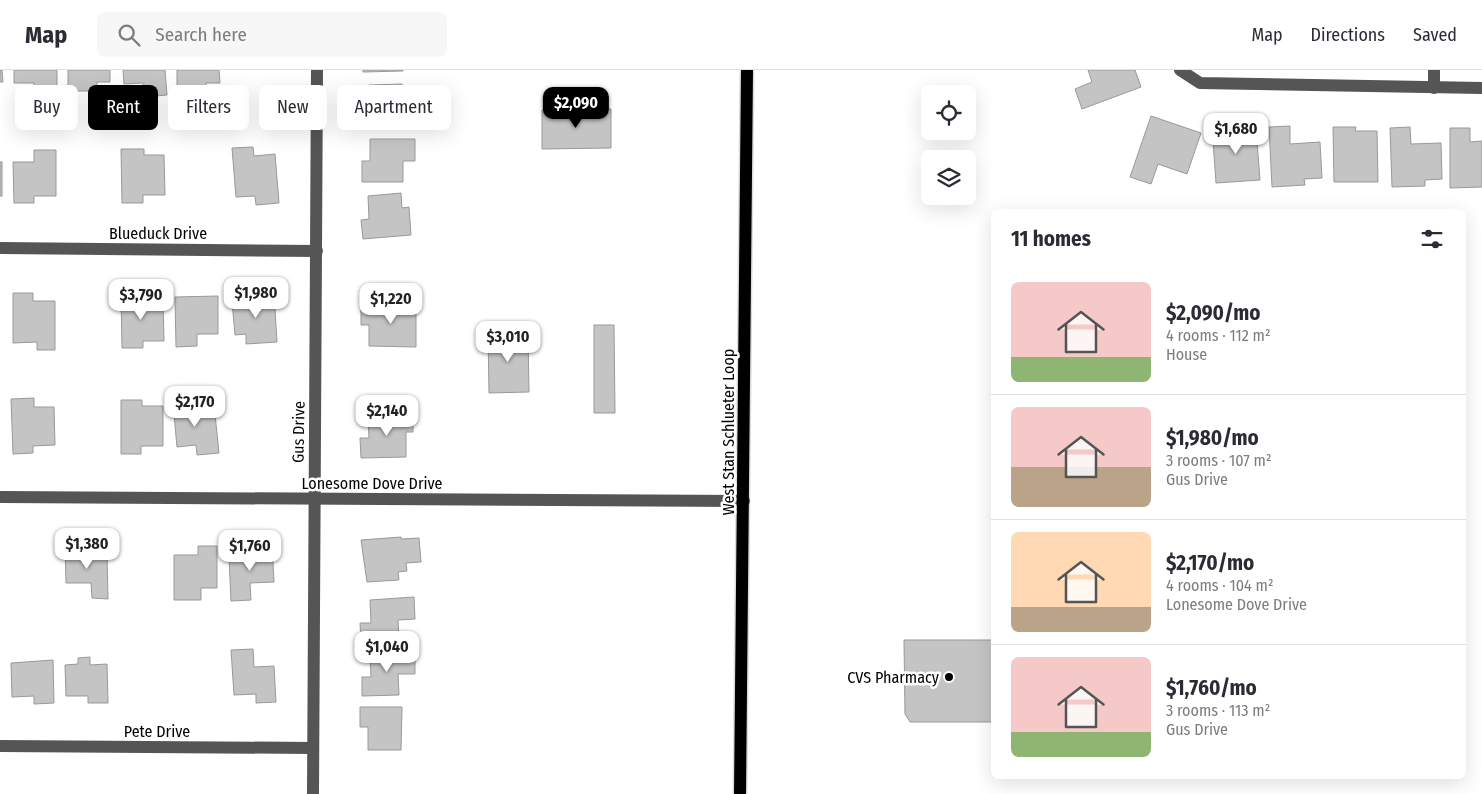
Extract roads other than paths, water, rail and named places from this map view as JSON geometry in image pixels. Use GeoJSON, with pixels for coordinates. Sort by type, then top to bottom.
{"type":"FeatureCollection","features":[{"type":"Feature","properties":{"kind":"main road","name":"West Stan Schlueter Loop"},"geometry":{"type":"LineString","coordinates":[[740,794],[747,70]]}},
{"type":"Feature","properties":{"kind":"street","name":"Gus Drive"},"geometry":{"type":"LineString","coordinates":[[313,794],[317,70]]}},
{"type":"Feature","properties":{"kind":"street"},"geometry":{"type":"LineString","coordinates":[[1434,70],[1434,88]]}},
{"type":"Feature","properties":{"kind":"street"},"geometry":{"type":"LineString","coordinates":[[1180,71],[1200,83],[1482,88]]}},
{"type":"Feature","properties":{"kind":"street","name":"Blueduck Drive"},"geometry":{"type":"LineString","coordinates":[[0,248],[316,251]]}},
{"type":"Feature","properties":{"kind":"street","name":"Lonesome Dove Drive"},"geometry":{"type":"LineString","coordinates":[[0,497],[744,501]]}},
{"type":"Feature","properties":{"kind":"street","name":"Pete Drive"},"geometry":{"type":"LineString","coordinates":[[0,746],[313,748]]}},
{"type":"Feature","properties":{"kind":"place","name":"CVS Pharmacy"},"geometry":{"type":"Point","coordinates":[949,677]}}]}
